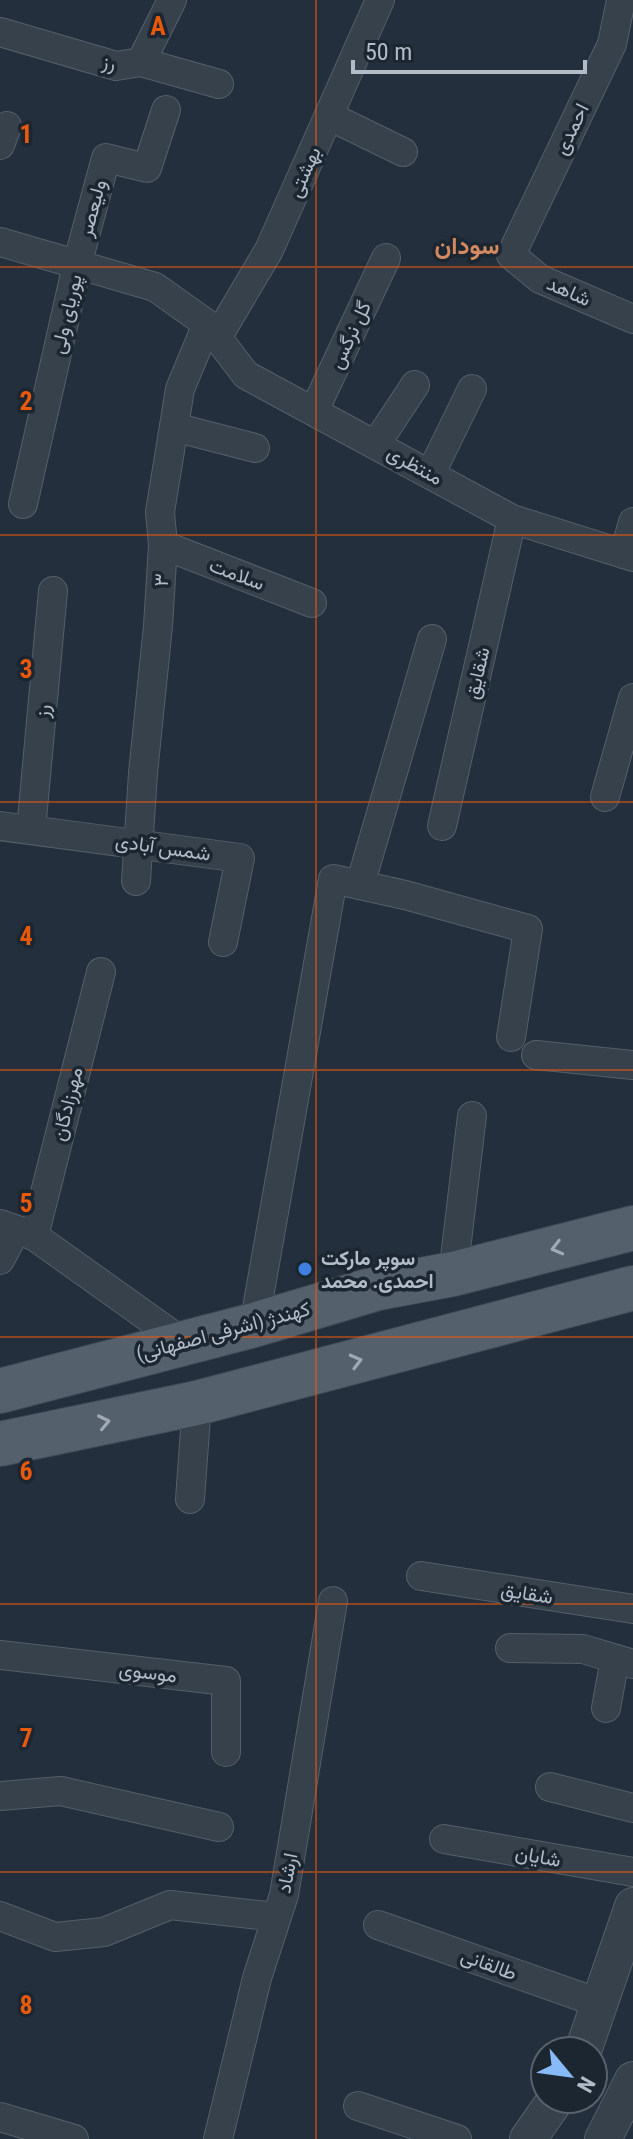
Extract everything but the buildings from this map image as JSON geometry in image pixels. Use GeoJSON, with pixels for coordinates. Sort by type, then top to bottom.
{"type":"FeatureCollection","features":[{"type":"Feature","properties":{"kind":"main road","name":"کهندژ (اشرفی اصفهانی)"},"geometry":{"type":"LineString","coordinates":[[0,1391],[254,1325],[378,1288],[453,1274],[633,1228]]}},
{"type":"Feature","properties":{"kind":"main road"},"geometry":{"type":"LineString","coordinates":[[286,1380],[241,1373],[236,1368],[240,1350],[293,1325],[336,1310],[378,1288]]}},
{"type":"Feature","properties":{"kind":"main road"},"geometry":{"type":"LineString","coordinates":[[0,1443],[197,1403],[633,1288]]}},
{"type":"Feature","properties":{"kind":"main road"},"geometry":{"type":"LineString","coordinates":[[0,1443],[62,1401],[190,1363],[201,1354],[190,1340]]}},
{"type":"Feature","properties":{"kind":"street"},"geometry":{"type":"LineString","coordinates":[[141,62],[172,0]]}},
{"type":"Feature","properties":{"kind":"street","name":"بهشتی"},"geometry":{"type":"LineString","coordinates":[[212,331],[269,250],[380,0]]}},
{"type":"Feature","properties":{"kind":"street","name":"احمدی"},"geometry":{"type":"LineString","coordinates":[[511,255],[623,47],[621,0]]}},
{"type":"Feature","properties":{"kind":"street","name":"رز"},"geometry":{"type":"LineString","coordinates":[[0,32],[116,66],[141,62],[219,84]]}},
{"type":"Feature","properties":{"kind":"street","name":"ولیعصر"},"geometry":{"type":"LineString","coordinates":[[77,265],[106,158],[147,168],[166,110]]}},
{"type":"Feature","properties":{"kind":"street"},"geometry":{"type":"LineString","coordinates":[[329,116],[403,152]]}},
{"type":"Feature","properties":{"kind":"street","name":"منتظری"},"geometry":{"type":"LineString","coordinates":[[0,242],[155,287],[212,331],[246,375],[512,519],[629,556]]}},
{"type":"Feature","properties":{"kind":"street","name":"شاهد"},"geometry":{"type":"LineString","coordinates":[[511,255],[540,279],[633,319]]}},
{"type":"Feature","properties":{"kind":"street","name":"گل نرگس"},"geometry":{"type":"LineString","coordinates":[[314,411],[386,258]]}},
{"type":"Feature","properties":{"kind":"street","name":"پوریای ولی"},"geometry":{"type":"LineString","coordinates":[[23,504],[77,265]]}},
{"type":"Feature","properties":{"kind":"street","name":"۳"},"geometry":{"type":"LineString","coordinates":[[136,881],[158,626],[163,545],[160,512],[180,389],[212,331]]}},
{"type":"Feature","properties":{"kind":"street"},"geometry":{"type":"LineString","coordinates":[[376,444],[415,385]]}},
{"type":"Feature","properties":{"kind":"street"},"geometry":{"type":"LineString","coordinates":[[431,473],[472,389]]}},
{"type":"Feature","properties":{"kind":"street"},"geometry":{"type":"LineString","coordinates":[[174,427],[255,448]]}},
{"type":"Feature","properties":{"kind":"street","name":"شقایق"},"geometry":{"type":"LineString","coordinates":[[442,826],[512,519]]}},
{"type":"Feature","properties":{"kind":"street"},"geometry":{"type":"LineString","coordinates":[[629,556],[633,522]]}},
{"type":"Feature","properties":{"kind":"street","name":"سلامت"},"geometry":{"type":"LineString","coordinates":[[163,545],[312,603]]}},
{"type":"Feature","properties":{"kind":"street","name":"رز"},"geometry":{"type":"LineString","coordinates":[[31,830],[53,591]]}},
{"type":"Feature","properties":{"kind":"street"},"geometry":{"type":"LineString","coordinates":[[360,885],[432,639]]}},
{"type":"Feature","properties":{"kind":"street"},"geometry":{"type":"LineString","coordinates":[[605,797],[633,698]]}},
{"type":"Feature","properties":{"kind":"street","name":"شمس آبادی"},"geometry":{"type":"LineString","coordinates":[[0,826],[240,858],[223,942]]}},
{"type":"Feature","properties":{"kind":"street"},"geometry":{"type":"LineString","coordinates":[[254,1325],[333,879],[528,929],[511,1037]]}},
{"type":"Feature","properties":{"kind":"street","name":"مهرزادگان"},"geometry":{"type":"LineString","coordinates":[[17,1230],[101,972]]}},
{"type":"Feature","properties":{"kind":"street"},"geometry":{"type":"LineString","coordinates":[[536,1055],[633,1065]]}},
{"type":"Feature","properties":{"kind":"street"},"geometry":{"type":"LineString","coordinates":[[453,1274],[472,1116]]}},
{"type":"Feature","properties":{"kind":"street"},"geometry":{"type":"LineString","coordinates":[[0,1260],[17,1230],[190,1340]]}},
{"type":"Feature","properties":{"kind":"street"},"geometry":{"type":"LineString","coordinates":[[190,1499],[197,1403]]}},
{"type":"Feature","properties":{"kind":"street","name":"شقایق"},"geometry":{"type":"LineString","coordinates":[[421,1576],[633,1609]]}},
{"type":"Feature","properties":{"kind":"street","name":"ارشاد"},"geometry":{"type":"LineString","coordinates":[[218,2139],[257,1978],[284,1895],[333,1601]]}},
{"type":"Feature","properties":{"kind":"street"},"geometry":{"type":"LineString","coordinates":[[510,1648],[583,1649],[624,1661],[606,1708]]}},
{"type":"Feature","properties":{"kind":"street","name":"موسوی"},"geometry":{"type":"LineString","coordinates":[[0,1655],[226,1681],[226,1752]]}},
{"type":"Feature","properties":{"kind":"street"},"geometry":{"type":"LineString","coordinates":[[550,1787],[633,1808]]}},
{"type":"Feature","properties":{"kind":"street"},"geometry":{"type":"LineString","coordinates":[[0,1796],[61,1791],[219,1827]]}},
{"type":"Feature","properties":{"kind":"street","name":"شایان"},"geometry":{"type":"LineString","coordinates":[[444,1839],[633,1872]]}},
{"type":"Feature","properties":{"kind":"street"},"geometry":{"type":"LineString","coordinates":[[0,1916],[55,1937],[104,1932],[170,1905],[276,1917]]}},
{"type":"Feature","properties":{"kind":"street"},"geometry":{"type":"LineString","coordinates":[[588,2035],[633,1906]]}},
{"type":"Feature","properties":{"kind":"street","name":"طالقانی"},"geometry":{"type":"LineString","coordinates":[[378,1925],[599,2003]]}},
{"type":"Feature","properties":{"kind":"street"},"geometry":{"type":"LineString","coordinates":[[603,2139],[633,2080]]}},
{"type":"Feature","properties":{"kind":"street"},"geometry":{"type":"LineString","coordinates":[[358,2106],[457,2139]]}},
{"type":"Feature","properties":{"kind":"street"},"geometry":{"type":"LineString","coordinates":[[528,2139],[545,2115]]}},
{"type":"Feature","properties":{"kind":"street"},"geometry":{"type":"LineString","coordinates":[[0,2117],[74,2139]]}},
{"type":"Feature","properties":{"kind":"place","name":"سوپر مارکت احمدی. محمد"},"geometry":{"type":"Point","coordinates":[305,1269]}},
{"type":"Feature","properties":{"kind":"district","name":"سودان"},"geometry":{"type":"Point","coordinates":[467,246]}}]}
